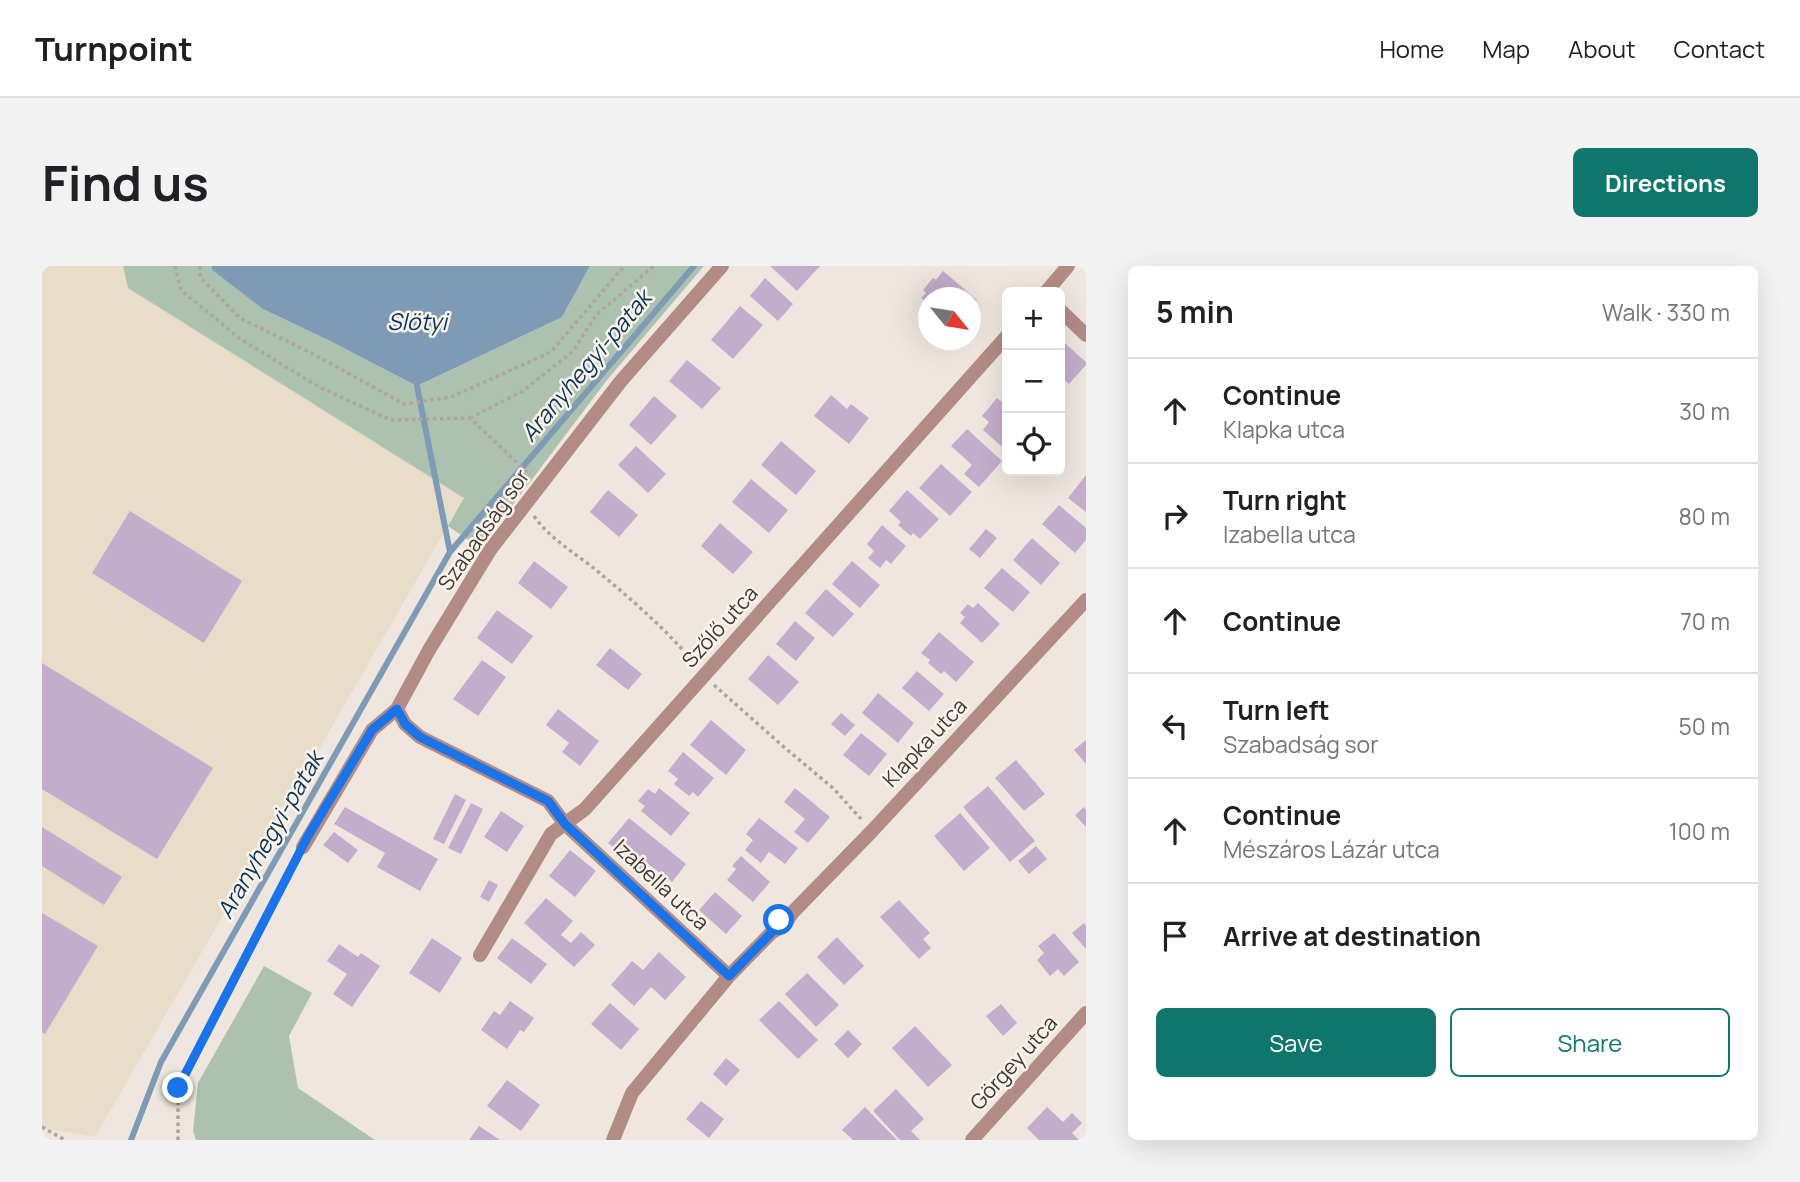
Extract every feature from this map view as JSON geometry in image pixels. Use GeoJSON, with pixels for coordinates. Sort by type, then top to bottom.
{"type":"FeatureCollection","features":[{"type":"Feature","properties":{"kind":"street","name":"Szabadság sor"},"geometry":{"type":"LineString","coordinates":[[306,842],[372,730],[397,709],[429,650],[490,550],[621,381],[722,266]]}},
{"type":"Feature","properties":{"kind":"street"},"geometry":{"type":"LineString","coordinates":[[1050,287],[1068,266]]}},
{"type":"Feature","properties":{"kind":"street"},"geometry":{"type":"LineString","coordinates":[[1065,315],[1086,335]]}},
{"type":"Feature","properties":{"kind":"street","name":"Szőlő utca"},"geometry":{"type":"LineString","coordinates":[[480,955],[551,834],[595,799],[1002,342]]}},
{"type":"Feature","properties":{"kind":"street","name":"Klapka utca"},"geometry":{"type":"LineString","coordinates":[[613,1140],[632,1093],[729,976],[771,933],[784,925],[793,912],[872,831],[1086,600]]}},
{"type":"Feature","properties":{"kind":"street","name":"Izabella utca"},"geometry":{"type":"LineString","coordinates":[[397,709],[405,724],[420,737],[548,801],[565,824],[729,976]]}},
{"type":"Feature","properties":{"kind":"street","name":"Görgey utca"},"geometry":{"type":"LineString","coordinates":[[972,1140],[1086,1013]]}},
{"type":"Feature","properties":{"kind":"path"},"geometry":{"type":"LineString","coordinates":[[175,266],[181,290],[239,338],[319,387],[391,420],[470,418],[523,391],[573,351],[596,315],[654,266]]}},
{"type":"Feature","properties":{"kind":"path"},"geometry":{"type":"LineString","coordinates":[[200,266],[200,277],[240,318],[404,404],[451,397],[551,352],[624,266]]}},
{"type":"Feature","properties":{"kind":"path"},"geometry":{"type":"LineString","coordinates":[[470,418],[532,476]]}},
{"type":"Feature","properties":{"kind":"path"},"geometry":{"type":"LineString","coordinates":[[178,1140],[178,1088],[306,842]]}},
{"type":"Feature","properties":{"kind":"path"},"geometry":{"type":"LineString","coordinates":[[42,1127],[65,1140]]}},
{"type":"Feature","properties":{"kind":"shaded area"},"geometry":{"type":"Polygon","coordinates":[[[42,266],[123,266],[129,288],[464,498],[95,1137],[42,1128],[42,266]]]}},
{"type":"Feature","properties":{"kind":"green space"},"geometry":{"type":"Polygon","coordinates":[[[123,266],[212,266],[212,270],[263,309],[417,386],[562,317],[590,266],[704,266],[607,380],[480,548],[448,526],[464,498],[128,288],[123,266]]]}},
{"type":"Feature","properties":{"kind":"green space"},"geometry":{"type":"Polygon","coordinates":[[[264,966],[312,993],[289,1036],[298,1088],[375,1140],[196,1140],[193,1131],[198,1083],[264,966]]]}},
{"type":"Feature","properties":{"kind":"water","name":"Slötyi"},"geometry":{"type":"Polygon","coordinates":[[[212,266],[590,266],[562,317],[417,386],[263,309],[212,270],[212,266]]]}},
{"type":"Feature","properties":{"kind":"building"},"geometry":{"type":"Polygon","coordinates":[[[770,266],[820,266],[797,291],[770,266]]]}},
{"type":"Feature","properties":{"kind":"building"},"geometry":{"type":"Polygon","coordinates":[[[943,271],[962,287],[926,287],[933,278],[936,280],[943,271]]]}},
{"type":"Feature","properties":{"kind":"building"},"geometry":{"type":"Polygon","coordinates":[[[765,278],[793,304],[778,321],[750,296],[765,278]]]}},
{"type":"Feature","properties":{"kind":"building"},"geometry":{"type":"Polygon","coordinates":[[[740,306],[763,325],[733,359],[711,340],[740,306]]]}},
{"type":"Feature","properties":{"kind":"building"},"geometry":{"type":"Polygon","coordinates":[[[1065,343],[1086,362],[1069,384],[1065,380],[1065,343]]]}},
{"type":"Feature","properties":{"kind":"building"},"geometry":{"type":"Polygon","coordinates":[[[687,360],[721,388],[702,409],[669,381],[687,360]]]}},
{"type":"Feature","properties":{"kind":"building"},"geometry":{"type":"Polygon","coordinates":[[[831,395],[847,409],[851,404],[869,418],[849,444],[814,416],[831,395]]]}},
{"type":"Feature","properties":{"kind":"building"},"geometry":{"type":"Polygon","coordinates":[[[654,396],[677,416],[651,445],[629,425],[654,396]]]}},
{"type":"Feature","properties":{"kind":"building"},"geometry":{"type":"Polygon","coordinates":[[[997,398],[1002,402],[1001,446],[983,430],[989,422],[982,416],[997,398]]]}},
{"type":"Feature","properties":{"kind":"building"},"geometry":{"type":"Polygon","coordinates":[[[967,429],[1002,461],[979,487],[964,474],[972,465],[951,446],[967,429]]]}},
{"type":"Feature","properties":{"kind":"building"},"geometry":{"type":"Polygon","coordinates":[[[781,441],[816,471],[796,495],[761,465],[781,441]]]}},
{"type":"Feature","properties":{"kind":"building"},"geometry":{"type":"Polygon","coordinates":[[[636,446],[666,474],[648,493],[618,465],[636,446]]]}},
{"type":"Feature","properties":{"kind":"building"},"geometry":{"type":"Polygon","coordinates":[[[941,464],[972,492],[950,516],[919,488],[941,464]]]}},
{"type":"Feature","properties":{"kind":"building"},"geometry":{"type":"Polygon","coordinates":[[[1086,475],[1086,512],[1068,498],[1086,475]]]}},
{"type":"Feature","properties":{"kind":"building"},"geometry":{"type":"Polygon","coordinates":[[[751,479],[788,510],[769,533],[732,502],[751,479]]]}},
{"type":"Feature","properties":{"kind":"building"},"geometry":{"type":"Polygon","coordinates":[[[608,490],[638,515],[619,537],[590,512],[608,490]]]}},
{"type":"Feature","properties":{"kind":"building"},"geometry":{"type":"Polygon","coordinates":[[[907,490],[939,519],[920,539],[913,533],[911,536],[898,525],[901,522],[889,511],[907,490]]]}},
{"type":"Feature","properties":{"kind":"building"},"geometry":{"type":"Polygon","coordinates":[[[1059,505],[1086,528],[1086,540],[1075,553],[1042,524],[1059,505]]]}},
{"type":"Feature","properties":{"kind":"building"},"geometry":{"type":"Polygon","coordinates":[[[130,511],[242,581],[204,643],[92,573],[130,511]]]}},
{"type":"Feature","properties":{"kind":"building"},"geometry":{"type":"Polygon","coordinates":[[[720,523],[753,552],[733,574],[701,546],[720,523]]]}},
{"type":"Feature","properties":{"kind":"building"},"geometry":{"type":"Polygon","coordinates":[[[882,525],[906,546],[891,564],[886,560],[880,568],[868,558],[874,551],[867,544],[882,525]]]}},
{"type":"Feature","properties":{"kind":"building"},"geometry":{"type":"Polygon","coordinates":[[[986,529],[997,538],[980,558],[969,549],[986,529]]]}},
{"type":"Feature","properties":{"kind":"building"},"geometry":{"type":"Polygon","coordinates":[[[1032,538],[1060,563],[1041,585],[1013,560],[1032,538]]]}},
{"type":"Feature","properties":{"kind":"building"},"geometry":{"type":"Polygon","coordinates":[[[534,561],[568,587],[551,609],[518,583],[534,561]]]}},
{"type":"Feature","properties":{"kind":"building"},"geometry":{"type":"Polygon","coordinates":[[[852,561],[880,585],[860,608],[832,584],[852,561]]]}},
{"type":"Feature","properties":{"kind":"building"},"geometry":{"type":"Polygon","coordinates":[[[1002,568],[1030,592],[1013,612],[984,588],[1002,568]]]}},
{"type":"Feature","properties":{"kind":"building"},"geometry":{"type":"Polygon","coordinates":[[[826,589],[854,614],[833,637],[805,613],[826,589]]]}},
{"type":"Feature","properties":{"kind":"building"},"geometry":{"type":"Polygon","coordinates":[[[978,603],[1000,624],[982,643],[960,623],[965,617],[960,613],[968,604],[973,608],[978,603]]]}},
{"type":"Feature","properties":{"kind":"building"},"geometry":{"type":"Polygon","coordinates":[[[497,610],[533,636],[512,664],[477,638],[497,610]]]}},
{"type":"Feature","properties":{"kind":"building"},"geometry":{"type":"Polygon","coordinates":[[[795,621],[815,638],[796,661],[776,644],[795,621]]]}},
{"type":"Feature","properties":{"kind":"building"},"geometry":{"type":"Polygon","coordinates":[[[939,632],[974,662],[956,682],[944,671],[941,674],[921,653],[939,632]]]}},
{"type":"Feature","properties":{"kind":"building"},"geometry":{"type":"Polygon","coordinates":[[[610,648],[642,674],[628,690],[596,665],[610,648]]]}},
{"type":"Feature","properties":{"kind":"building"},"geometry":{"type":"Polygon","coordinates":[[[768,655],[799,682],[778,705],[748,679],[768,655]]]}},
{"type":"Feature","properties":{"kind":"building"},"geometry":{"type":"Polygon","coordinates":[[[482,660],[506,677],[478,716],[453,699],[482,660]]]}},
{"type":"Feature","properties":{"kind":"building"},"geometry":{"type":"Polygon","coordinates":[[[42,663],[213,768],[157,859],[42,789],[42,663]]]}},
{"type":"Feature","properties":{"kind":"building"},"geometry":{"type":"Polygon","coordinates":[[[917,671],[944,694],[929,711],[902,688],[917,671]]]}},
{"type":"Feature","properties":{"kind":"building"},"geometry":{"type":"Polygon","coordinates":[[[878,693],[914,723],[898,743],[862,713],[878,693]]]}},
{"type":"Feature","properties":{"kind":"building"},"geometry":{"type":"Polygon","coordinates":[[[558,709],[599,741],[580,766],[562,752],[569,743],[546,725],[558,709]]]}},
{"type":"Feature","properties":{"kind":"building"},"geometry":{"type":"Polygon","coordinates":[[[841,713],[855,725],[845,736],[831,724],[841,713]]]}},
{"type":"Feature","properties":{"kind":"building"},"geometry":{"type":"Polygon","coordinates":[[[711,720],[746,750],[726,775],[690,745],[711,720]]]}},
{"type":"Feature","properties":{"kind":"building"},"geometry":{"type":"Polygon","coordinates":[[[861,733],[887,754],[869,776],[843,755],[861,733]]]}},
{"type":"Feature","properties":{"kind":"building"},"geometry":{"type":"Polygon","coordinates":[[[1086,740],[1086,764],[1074,750],[1086,740]]]}},
{"type":"Feature","properties":{"kind":"building"},"geometry":{"type":"Polygon","coordinates":[[[683,752],[714,778],[698,797],[693,792],[689,796],[674,784],[678,779],[668,771],[683,752]]]}},
{"type":"Feature","properties":{"kind":"building"},"geometry":{"type":"Polygon","coordinates":[[[1016,760],[1045,794],[1024,811],[995,778],[1016,760]]]}},
{"type":"Feature","properties":{"kind":"building"},"geometry":{"type":"Polygon","coordinates":[[[988,786],[1035,841],[1010,862],[963,807],[988,786]]]}},
{"type":"Feature","properties":{"kind":"building"},"geometry":{"type":"Polygon","coordinates":[[[659,788],[690,813],[671,836],[641,811],[645,806],[638,801],[648,789],[655,794],[659,788]]]}},
{"type":"Feature","properties":{"kind":"building"},"geometry":{"type":"Polygon","coordinates":[[[795,788],[830,817],[808,843],[794,832],[805,819],[784,802],[795,788]]]}},
{"type":"Feature","properties":{"kind":"building"},"geometry":{"type":"Polygon","coordinates":[[[455,794],[466,800],[444,844],[433,839],[455,794]]]}},
{"type":"Feature","properties":{"kind":"building"},"geometry":{"type":"Polygon","coordinates":[[[471,803],[483,809],[461,854],[448,848],[471,803]]]}},
{"type":"Feature","properties":{"kind":"building"},"geometry":{"type":"Polygon","coordinates":[[[345,807],[438,859],[420,891],[377,867],[385,853],[334,824],[345,807]]]}},
{"type":"Feature","properties":{"kind":"building"},"geometry":{"type":"Polygon","coordinates":[[[1084,807],[1086,810],[1086,827],[1075,815],[1084,807]]]}},
{"type":"Feature","properties":{"kind":"building"},"geometry":{"type":"Polygon","coordinates":[[[501,811],[524,826],[507,852],[484,837],[501,811]]]}},
{"type":"Feature","properties":{"kind":"building"},"geometry":{"type":"Polygon","coordinates":[[[960,813],[990,848],[964,871],[934,836],[960,813]]]}},
{"type":"Feature","properties":{"kind":"building"},"geometry":{"type":"Polygon","coordinates":[[[629,818],[686,864],[672,882],[648,864],[642,871],[608,843],[629,818]]]}},
{"type":"Feature","properties":{"kind":"building"},"geometry":{"type":"Polygon","coordinates":[[[759,818],[798,848],[785,864],[769,852],[761,863],[745,850],[753,840],[746,834],[759,818]]]}},
{"type":"Feature","properties":{"kind":"building"},"geometry":{"type":"Polygon","coordinates":[[[42,827],[122,877],[104,905],[42,866],[42,827]]]}},
{"type":"Feature","properties":{"kind":"building"},"geometry":{"type":"Polygon","coordinates":[[[334,832],[358,850],[348,863],[323,845],[334,832]]]}},
{"type":"Feature","properties":{"kind":"building"},"geometry":{"type":"Polygon","coordinates":[[[1036,846],[1047,859],[1029,874],[1018,861],[1036,846]]]}},
{"type":"Feature","properties":{"kind":"building"},"geometry":{"type":"Polygon","coordinates":[[[570,850],[596,871],[575,897],[549,876],[570,850]]]}},
{"type":"Feature","properties":{"kind":"building"},"geometry":{"type":"Polygon","coordinates":[[[741,856],[770,882],[753,902],[727,880],[736,869],[732,866],[741,856]]]}},
{"type":"Feature","properties":{"kind":"building"},"geometry":{"type":"Polygon","coordinates":[[[489,880],[498,885],[489,902],[480,897],[489,880]]]}},
{"type":"Feature","properties":{"kind":"building"},"geometry":{"type":"Polygon","coordinates":[[[715,892],[742,916],[726,934],[699,910],[715,892]]]}},
{"type":"Feature","properties":{"kind":"building"},"geometry":{"type":"Polygon","coordinates":[[[546,898],[573,921],[561,935],[571,943],[581,932],[595,945],[574,967],[524,923],[546,898]]]}},
{"type":"Feature","properties":{"kind":"building"},"geometry":{"type":"Polygon","coordinates":[[[899,900],[930,933],[923,939],[931,948],[919,959],[880,917],[899,900]]]}},
{"type":"Feature","properties":{"kind":"building"},"geometry":{"type":"Polygon","coordinates":[[[42,913],[98,946],[45,1034],[42,1032],[42,913]]]}},
{"type":"Feature","properties":{"kind":"building"},"geometry":{"type":"Polygon","coordinates":[[[1084,923],[1086,926],[1086,949],[1072,933],[1084,923]]]}},
{"type":"Feature","properties":{"kind":"building"},"geometry":{"type":"Polygon","coordinates":[[[1054,933],[1079,962],[1064,976],[1058,969],[1050,976],[1037,960],[1044,953],[1038,946],[1054,933]]]}},
{"type":"Feature","properties":{"kind":"building"},"geometry":{"type":"Polygon","coordinates":[[[837,937],[864,966],[844,985],[817,957],[837,937]]]}},
{"type":"Feature","properties":{"kind":"building"},"geometry":{"type":"Polygon","coordinates":[[[432,938],[462,958],[440,993],[409,973],[432,938]]]}},
{"type":"Feature","properties":{"kind":"building"},"geometry":{"type":"Polygon","coordinates":[[[512,938],[547,964],[531,984],[497,958],[512,938]]]}},
{"type":"Feature","properties":{"kind":"building"},"geometry":{"type":"Polygon","coordinates":[[[339,944],[358,957],[361,953],[380,966],[352,1007],[333,994],[347,974],[327,961],[339,944]]]}},
{"type":"Feature","properties":{"kind":"building"},"geometry":{"type":"Polygon","coordinates":[[[659,952],[686,977],[665,1000],[651,987],[634,1006],[611,985],[632,961],[643,970],[659,952]]]}},
{"type":"Feature","properties":{"kind":"building"},"geometry":{"type":"Polygon","coordinates":[[[807,973],[839,1005],[816,1027],[785,994],[807,973]]]}},
{"type":"Feature","properties":{"kind":"building"},"geometry":{"type":"Polygon","coordinates":[[[510,1001],[534,1018],[524,1032],[520,1030],[507,1049],[481,1030],[494,1011],[500,1015],[510,1001]]]}},
{"type":"Feature","properties":{"kind":"building"},"geometry":{"type":"Polygon","coordinates":[[[779,1001],[818,1040],[798,1059],[759,1020],[779,1001]]]}},
{"type":"Feature","properties":{"kind":"building"},"geometry":{"type":"Polygon","coordinates":[[[610,1003],[639,1029],[621,1050],[591,1024],[610,1003]]]}},
{"type":"Feature","properties":{"kind":"building"},"geometry":{"type":"Polygon","coordinates":[[[1001,1004],[1017,1023],[1003,1036],[986,1016],[1001,1004]]]}},
{"type":"Feature","properties":{"kind":"building"},"geometry":{"type":"Polygon","coordinates":[[[915,1026],[952,1065],[928,1087],[892,1048],[915,1026]]]}},
{"type":"Feature","properties":{"kind":"building"},"geometry":{"type":"Polygon","coordinates":[[[848,1030],[862,1044],[848,1058],[834,1044],[848,1030]]]}},
{"type":"Feature","properties":{"kind":"building"},"geometry":{"type":"Polygon","coordinates":[[[726,1058],[740,1070],[726,1086],[713,1074],[726,1058]]]}},
{"type":"Feature","properties":{"kind":"building"},"geometry":{"type":"Polygon","coordinates":[[[507,1080],[540,1105],[521,1131],[487,1106],[507,1080]]]}},
{"type":"Feature","properties":{"kind":"building"},"geometry":{"type":"Polygon","coordinates":[[[896,1089],[924,1119],[911,1131],[920,1140],[900,1140],[873,1111],[896,1089]]]}},
{"type":"Feature","properties":{"kind":"building"},"geometry":{"type":"Polygon","coordinates":[[[701,1101],[724,1119],[709,1138],[686,1119],[701,1101]]]}},
{"type":"Feature","properties":{"kind":"building"},"geometry":{"type":"Polygon","coordinates":[[[865,1107],[897,1140],[853,1140],[842,1130],[865,1107]]]}},
{"type":"Feature","properties":{"kind":"building"},"geometry":{"type":"Polygon","coordinates":[[[1047,1107],[1063,1122],[1072,1113],[1082,1123],[1072,1133],[1079,1140],[1039,1140],[1027,1128],[1047,1107]]]}},
{"type":"Feature","properties":{"kind":"building"},"geometry":{"type":"Polygon","coordinates":[[[479,1126],[500,1140],[469,1140],[479,1126]]]}},
{"type":"Feature","properties":{"kind":"waterway","name":"Aranyhegyi-patak"},"geometry":{"type":"LineString","coordinates":[[131,1140],[161,1062],[450,552],[694,266]]}},
{"type":"Feature","properties":{"kind":"waterway","name":"Aranyhegyi-patak"},"geometry":{"type":"LineString","coordinates":[[417,386],[450,552]]}},
{"type":"Feature","properties":{"kind":"route"},"geometry":{"type":"LineString","coordinates":[[178,1088],[308,836],[372,730],[397,709],[405,724],[420,737],[548,801],[565,824],[729,976],[771,933],[779,920]]}}]}
